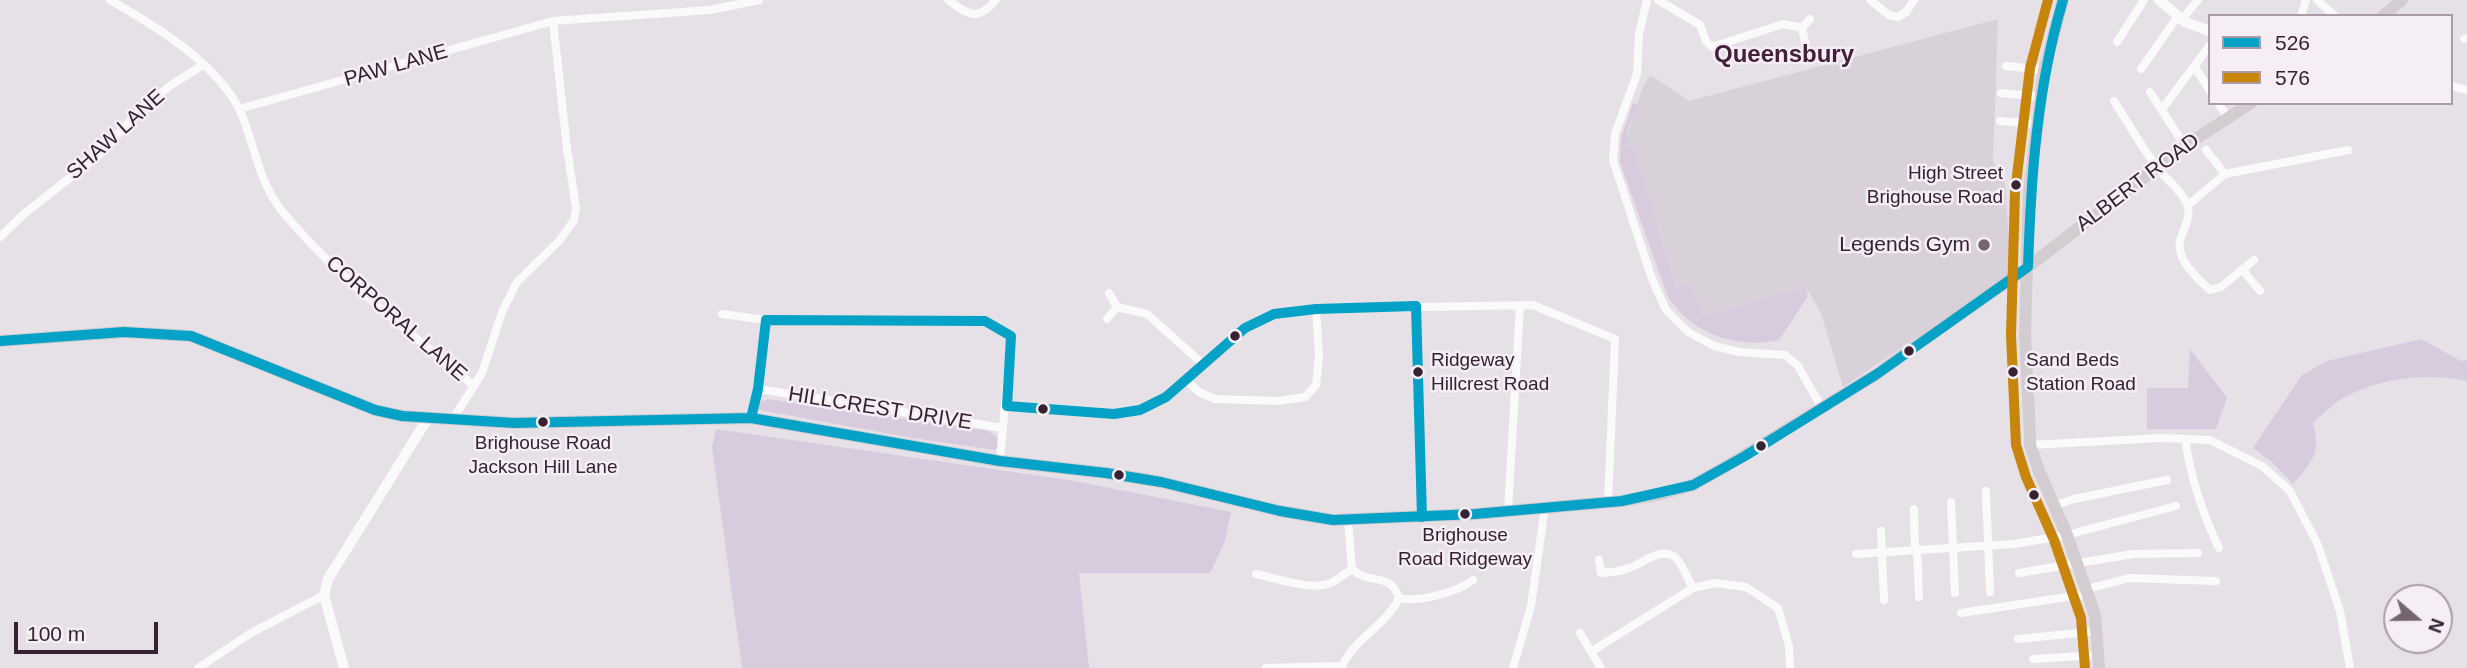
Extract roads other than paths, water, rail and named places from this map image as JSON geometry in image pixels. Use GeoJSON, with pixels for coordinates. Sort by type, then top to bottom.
{"type":"FeatureCollection","features":[{"type":"Feature","properties":{"kind":"main road"},"geometry":{"type":"LineString","coordinates":[[2063,0],[2043,70],[2029,192],[2025,335],[2030,445],[2067,535],[2095,615],[2099,662]]}},
{"type":"Feature","properties":{"kind":"main road"},"geometry":{"type":"LineString","coordinates":[[2385,14],[2402,0]]}},
{"type":"Feature","properties":{"kind":"main road","name":"ALBERT ROAD"},"geometry":{"type":"LineString","coordinates":[[0,341],[124,332],[191,336],[375,410],[428,418],[514,423],[751,418],[1000,461],[1161,482],[1280,511],[1334,520],[1422,517],[1608,502],[1661,495],[1693,485],[1745,456],[1877,374],[2028,267],[2185,146],[2248,105]]}},
{"type":"Feature","properties":{"kind":"street","name":"CORPORAL LANE"},"geometry":{"type":"LineString","coordinates":[[110,0],[173,38],[203,65],[239,109],[266,188],[281,209],[335,268],[373,304],[474,386]]}},
{"type":"Feature","properties":{"kind":"street","name":"PAW LANE"},"geometry":{"type":"LineString","coordinates":[[239,109],[553,22],[710,10],[759,0]]}},
{"type":"Feature","properties":{"kind":"street"},"geometry":{"type":"LineString","coordinates":[[948,0],[966,13],[976,15],[986,12],[996,0]]}},
{"type":"Feature","properties":{"kind":"street"},"geometry":{"type":"LineString","coordinates":[[1647,0],[1639,34],[1637,74],[1615,134],[1613,160],[1652,279],[1666,310],[1688,332],[1714,346],[1732,351],[1785,355],[1798,366],[1822,408]]}},
{"type":"Feature","properties":{"kind":"street"},"geometry":{"type":"LineString","coordinates":[[1658,0],[1700,25],[1706,41],[1712,47],[1783,24],[1802,28]]}},
{"type":"Feature","properties":{"kind":"street"},"geometry":{"type":"LineString","coordinates":[[1870,0],[1889,15],[1898,17],[1906,12],[1914,0]]}},
{"type":"Feature","properties":{"kind":"street"},"geometry":{"type":"LineString","coordinates":[[2118,42],[2144,0]]}},
{"type":"Feature","properties":{"kind":"street"},"geometry":{"type":"LineString","coordinates":[[2158,0],[2180,18],[2208,30]]}},
{"type":"Feature","properties":{"kind":"street"},"geometry":{"type":"LineString","coordinates":[[2141,69],[2180,18],[2198,0]]}},
{"type":"Feature","properties":{"kind":"street"},"geometry":{"type":"LineString","coordinates":[[2317,0],[2333,14]]}},
{"type":"Feature","properties":{"kind":"street"},"geometry":{"type":"LineString","coordinates":[[1802,28],[1810,19]]}},
{"type":"Feature","properties":{"kind":"street"},"geometry":{"type":"LineString","coordinates":[[453,419],[482,373],[502,312],[517,282],[560,240],[573,220],[576,208],[553,22]]}},
{"type":"Feature","properties":{"kind":"street"},"geometry":{"type":"LineString","coordinates":[[1802,28],[1805,42]]}},
{"type":"Feature","properties":{"kind":"street"},"geometry":{"type":"LineString","coordinates":[[2162,109],[2208,48]]}},
{"type":"Feature","properties":{"kind":"street","name":"SHAW LANE"},"geometry":{"type":"LineString","coordinates":[[0,237],[48,194],[100,154],[141,109],[171,85],[203,65]]}},
{"type":"Feature","properties":{"kind":"street"},"geometry":{"type":"LineString","coordinates":[[2006,66],[2043,70]]}},
{"type":"Feature","properties":{"kind":"street"},"geometry":{"type":"LineString","coordinates":[[2194,66],[2208,88]]}},
{"type":"Feature","properties":{"kind":"street"},"geometry":{"type":"LineString","coordinates":[[2150,92],[2185,146]]}},
{"type":"Feature","properties":{"kind":"street"},"geometry":{"type":"LineString","coordinates":[[2001,93],[2040,97]]}},
{"type":"Feature","properties":{"kind":"street"},"geometry":{"type":"LineString","coordinates":[[2114,101],[2157,167],[2188,205],[2187,222],[2179,243],[2182,256],[2196,278],[2210,290],[2221,287],[2254,260]]}},
{"type":"Feature","properties":{"kind":"street"},"geometry":{"type":"LineString","coordinates":[[2219,105],[2228,118]]}},
{"type":"Feature","properties":{"kind":"street"},"geometry":{"type":"LineString","coordinates":[[2000,121],[2037,124]]}},
{"type":"Feature","properties":{"kind":"street"},"geometry":{"type":"LineString","coordinates":[[2206,150],[2225,174]]}},
{"type":"Feature","properties":{"kind":"street"},"geometry":{"type":"LineString","coordinates":[[2188,205],[2225,174],[2348,150]]}},
{"type":"Feature","properties":{"kind":"street"},"geometry":{"type":"LineString","coordinates":[[2242,269],[2260,291]]}},
{"type":"Feature","properties":{"kind":"street"},"geometry":{"type":"LineString","coordinates":[[1109,293],[1117,307],[1147,314],[1204,365]]}},
{"type":"Feature","properties":{"kind":"street"},"geometry":{"type":"LineString","coordinates":[[1007,406],[1114,414],[1140,410],[1166,397],[1187,381],[1245,328],[1274,314],[1316,309],[1533,304],[1615,339],[1608,502]]}},
{"type":"Feature","properties":{"kind":"street"},"geometry":{"type":"LineString","coordinates":[[1508,510],[1520,305]]}},
{"type":"Feature","properties":{"kind":"street"},"geometry":{"type":"LineString","coordinates":[[1416,306],[1422,517]]}},
{"type":"Feature","properties":{"kind":"street"},"geometry":{"type":"LineString","coordinates":[[1107,319],[1117,307]]}},
{"type":"Feature","properties":{"kind":"street"},"geometry":{"type":"LineString","coordinates":[[1187,381],[1199,392],[1215,399],[1278,401],[1305,397],[1316,385],[1319,356],[1316,309]]}},
{"type":"Feature","properties":{"kind":"street"},"geometry":{"type":"LineString","coordinates":[[722,314],[766,320],[985,321],[1011,336],[1007,406],[1000,461]]}},
{"type":"Feature","properties":{"kind":"street","name":"HILLCREST DRIVE"},"geometry":{"type":"LineString","coordinates":[[751,418],[758,389],[766,320]]}},
{"type":"Feature","properties":{"kind":"street","name":"HILLCREST DRIVE"},"geometry":{"type":"LineString","coordinates":[[758,389],[1003,428]]}},
{"type":"Feature","properties":{"kind":"street"},"geometry":{"type":"LineString","coordinates":[[344,668],[324,595],[328,579],[428,418]]}},
{"type":"Feature","properties":{"kind":"street"},"geometry":{"type":"LineString","coordinates":[[2185,439],[2190,474],[2219,548]]}},
{"type":"Feature","properties":{"kind":"street"},"geometry":{"type":"LineString","coordinates":[[2030,445],[2120,440],[2210,440],[2262,466],[2290,491],[2318,545],[2340,611],[2350,668]]}},
{"type":"Feature","properties":{"kind":"street"},"geometry":{"type":"LineString","coordinates":[[2053,506],[2084,496],[2167,480]]}},
{"type":"Feature","properties":{"kind":"street"},"geometry":{"type":"LineString","coordinates":[[1986,491],[1990,592]]}},
{"type":"Feature","properties":{"kind":"street"},"geometry":{"type":"LineString","coordinates":[[1951,502],[1955,593]]}},
{"type":"Feature","properties":{"kind":"street"},"geometry":{"type":"LineString","coordinates":[[1856,554],[2014,544],[2067,535],[2176,506]]}},
{"type":"Feature","properties":{"kind":"street"},"geometry":{"type":"LineString","coordinates":[[1513,668],[1531,606],[1545,507]]}},
{"type":"Feature","properties":{"kind":"street"},"geometry":{"type":"LineString","coordinates":[[1914,509],[1919,597]]}},
{"type":"Feature","properties":{"kind":"street"},"geometry":{"type":"LineString","coordinates":[[1266,668],[1341,667],[1346,656],[1395,608],[1399,598],[1395,586],[1387,581],[1358,575],[1352,569],[1348,520]]}},
{"type":"Feature","properties":{"kind":"street"},"geometry":{"type":"LineString","coordinates":[[1881,531],[1884,600]]}},
{"type":"Feature","properties":{"kind":"street"},"geometry":{"type":"LineString","coordinates":[[1599,560],[1601,573],[1625,570],[1653,555],[1665,553],[1676,558],[1693,588]]}},
{"type":"Feature","properties":{"kind":"street"},"geometry":{"type":"LineString","coordinates":[[2019,573],[2133,554],[2198,553]]}},
{"type":"Feature","properties":{"kind":"street"},"geometry":{"type":"LineString","coordinates":[[1256,574],[1322,586],[1331,584],[1352,569]]}},
{"type":"Feature","properties":{"kind":"street"},"geometry":{"type":"LineString","coordinates":[[1961,613],[2087,591],[2129,578],[2216,581]]}},
{"type":"Feature","properties":{"kind":"street"},"geometry":{"type":"LineString","coordinates":[[1592,651],[1693,588],[1715,583],[1732,584],[1746,587],[1778,608],[1789,646],[1790,668]]}},
{"type":"Feature","properties":{"kind":"street"},"geometry":{"type":"LineString","coordinates":[[1399,598],[1428,598],[1469,586]]}},
{"type":"Feature","properties":{"kind":"street"},"geometry":{"type":"LineString","coordinates":[[198,668],[251,633],[324,595]]}},
{"type":"Feature","properties":{"kind":"street"},"geometry":{"type":"LineString","coordinates":[[2018,639],[2098,631]]}},
{"type":"Feature","properties":{"kind":"street"},"geometry":{"type":"LineString","coordinates":[[1580,632],[1601,668]]}},
{"type":"Feature","properties":{"kind":"street"},"geometry":{"type":"LineString","coordinates":[[2033,659],[2099,662]]}},
{"type":"Feature","properties":{"kind":"place","name":"High Street Brighouse Road"},"geometry":{"type":"Point","coordinates":[2016,185]}},
{"type":"Feature","properties":{"kind":"place","name":"Legends Gym"},"geometry":{"type":"Point","coordinates":[1984,245]}},
{"type":"Feature","properties":{"kind":"place","name":"Ridgeway Hillcrest Road"},"geometry":{"type":"Point","coordinates":[1418,372]}},
{"type":"Feature","properties":{"kind":"place","name":"Sand Beds Station Road"},"geometry":{"type":"Point","coordinates":[2013,372]}},
{"type":"Feature","properties":{"kind":"place","name":"Brighouse Road Jackson Hill Lane"},"geometry":{"type":"Point","coordinates":[543,422]}},
{"type":"Feature","properties":{"kind":"place","name":"Brighouse Road Ridgeway"},"geometry":{"type":"Point","coordinates":[1465,514]}},
{"type":"Feature","properties":{"kind":"district","name":"Queensbury"},"geometry":{"type":"Point","coordinates":[1784,55]}}]}
